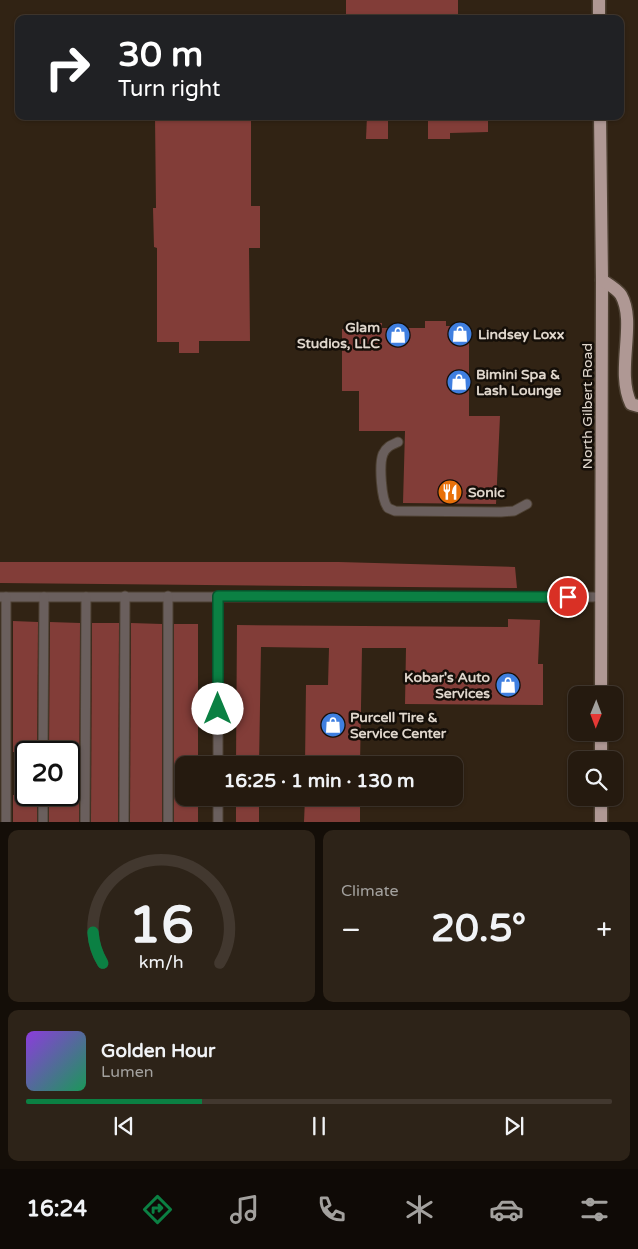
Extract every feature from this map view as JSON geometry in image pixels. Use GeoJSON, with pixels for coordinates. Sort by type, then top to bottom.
{"type":"FeatureCollection","features":[{"type":"Feature","properties":{"kind":"main road"},"geometry":{"type":"LineString","coordinates":[[599,0],[599,15]]}},
{"type":"Feature","properties":{"kind":"main road","name":"North Gilbert Road"},"geometry":{"type":"LineString","coordinates":[[600,120],[602,280],[601,686]]}},
{"type":"Feature","properties":{"kind":"main road"},"geometry":{"type":"LineString","coordinates":[[602,280],[620,293],[626,308],[625,380],[627,395],[631,404],[638,406]]}},
{"type":"Feature","properties":{"kind":"main road"},"geometry":{"type":"LineString","coordinates":[[601,806],[601,822]]}},
{"type":"Feature","properties":{"kind":"lane"},"geometry":{"type":"LineString","coordinates":[[398,442],[387,447],[382,455],[382,493],[388,508],[395,511],[501,512],[514,510],[527,504]]}},
{"type":"Feature","properties":{"kind":"lane"},"geometry":{"type":"LineString","coordinates":[[43,741],[44,596]]}},
{"type":"Feature","properties":{"kind":"lane"},"geometry":{"type":"LineString","coordinates":[[85,822],[86,596]]}},
{"type":"Feature","properties":{"kind":"lane"},"geometry":{"type":"LineString","coordinates":[[124,822],[125,596]]}},
{"type":"Feature","properties":{"kind":"lane"},"geometry":{"type":"LineString","coordinates":[[168,596],[168,822]]}},
{"type":"Feature","properties":{"kind":"lane"},"geometry":{"type":"LineString","coordinates":[[218,596],[218,756]]}},
{"type":"Feature","properties":{"kind":"lane"},"geometry":{"type":"LineString","coordinates":[[6,822],[3,597],[601,597]]}},
{"type":"Feature","properties":{"kind":"lane"},"geometry":{"type":"LineString","coordinates":[[43,806],[43,822]]}},
{"type":"Feature","properties":{"kind":"lane"},"geometry":{"type":"LineString","coordinates":[[218,806],[218,822]]}},
{"type":"Feature","properties":{"kind":"building"},"geometry":{"type":"Polygon","coordinates":[[[346,0],[458,0],[458,15],[346,15],[346,0]]]}},
{"type":"Feature","properties":{"kind":"building"},"geometry":{"type":"Polygon","coordinates":[[[155,120],[251,120],[251,206],[260,206],[260,248],[249,248],[250,341],[199,341],[199,353],[179,353],[179,342],[157,342],[157,248],[154,247],[153,208],[156,208],[155,120]]]}},
{"type":"Feature","properties":{"kind":"building"},"geometry":{"type":"Polygon","coordinates":[[[367,120],[388,120],[388,139],[366,139],[367,120]]]}},
{"type":"Feature","properties":{"kind":"building"},"geometry":{"type":"Polygon","coordinates":[[[428,120],[488,120],[488,132],[450,133],[450,139],[428,139],[428,120]]]}},
{"type":"Feature","properties":{"kind":"building"},"geometry":{"type":"Polygon","coordinates":[[[425,321],[446,321],[446,326],[469,326],[469,416],[500,416],[496,504],[403,503],[405,431],[359,431],[359,391],[342,391],[342,329],[364,329],[364,323],[382,323],[382,328],[425,328],[425,321]]]}},
{"type":"Feature","properties":{"kind":"building"},"geometry":{"type":"Polygon","coordinates":[[[0,562],[339,562],[515,567],[517,588],[0,583],[0,562]]]}},
{"type":"Feature","properties":{"kind":"building"},"geometry":{"type":"Polygon","coordinates":[[[508,619],[540,620],[538,664],[543,664],[543,705],[405,704],[406,648],[362,648],[360,756],[305,756],[306,685],[328,685],[329,648],[261,647],[259,756],[236,756],[237,625],[508,627],[508,619]]]}},
{"type":"Feature","properties":{"kind":"building"},"geometry":{"type":"Polygon","coordinates":[[[13,621],[38,622],[37,741],[15,741],[15,752],[13,752],[13,621]]]}},
{"type":"Feature","properties":{"kind":"building"},"geometry":{"type":"Polygon","coordinates":[[[50,622],[80,623],[79,741],[49,741],[50,622]]]}},
{"type":"Feature","properties":{"kind":"building"},"geometry":{"type":"Polygon","coordinates":[[[92,623],[119,623],[118,822],[91,822],[92,623]]]}},
{"type":"Feature","properties":{"kind":"building"},"geometry":{"type":"Polygon","coordinates":[[[131,623],[162,624],[162,822],[130,822],[131,623]]]}},
{"type":"Feature","properties":{"kind":"building"},"geometry":{"type":"Polygon","coordinates":[[[174,624],[198,624],[198,756],[175,756],[175,806],[198,806],[198,822],[174,822],[174,624]]]}},
{"type":"Feature","properties":{"kind":"building"},"geometry":{"type":"Polygon","coordinates":[[[13,795],[15,795],[15,806],[37,806],[37,822],[13,822],[13,795]]]}},
{"type":"Feature","properties":{"kind":"building"},"geometry":{"type":"Polygon","coordinates":[[[49,806],[79,806],[79,822],[49,822],[49,806]]]}},
{"type":"Feature","properties":{"kind":"building"},"geometry":{"type":"Polygon","coordinates":[[[236,806],[259,806],[259,822],[236,822],[236,806]]]}},
{"type":"Feature","properties":{"kind":"building"},"geometry":{"type":"Polygon","coordinates":[[[305,806],[360,806],[360,822],[304,822],[305,806]]]}},
{"type":"Feature","properties":{"kind":"place","name":"Lindsey Loxx"},"geometry":{"type":"Point","coordinates":[460,334]}},
{"type":"Feature","properties":{"kind":"place","name":"Glam Studios, LLC"},"geometry":{"type":"Point","coordinates":[398,335]}},
{"type":"Feature","properties":{"kind":"place","name":"Bimini Spa & Lash Lounge"},"geometry":{"type":"Point","coordinates":[459,382]}},
{"type":"Feature","properties":{"kind":"place","name":"Sonic"},"geometry":{"type":"Point","coordinates":[450,492]}},
{"type":"Feature","properties":{"kind":"place","name":"Kobar's Auto Services"},"geometry":{"type":"Point","coordinates":[508,685]}},
{"type":"Feature","properties":{"kind":"place","name":"Purcell Tire & Service Center"},"geometry":{"type":"Point","coordinates":[333,725]}},
{"type":"Feature","properties":{"kind":"route"},"geometry":{"type":"LineString","coordinates":[[218,709],[218,596],[568,597]]}}]}
